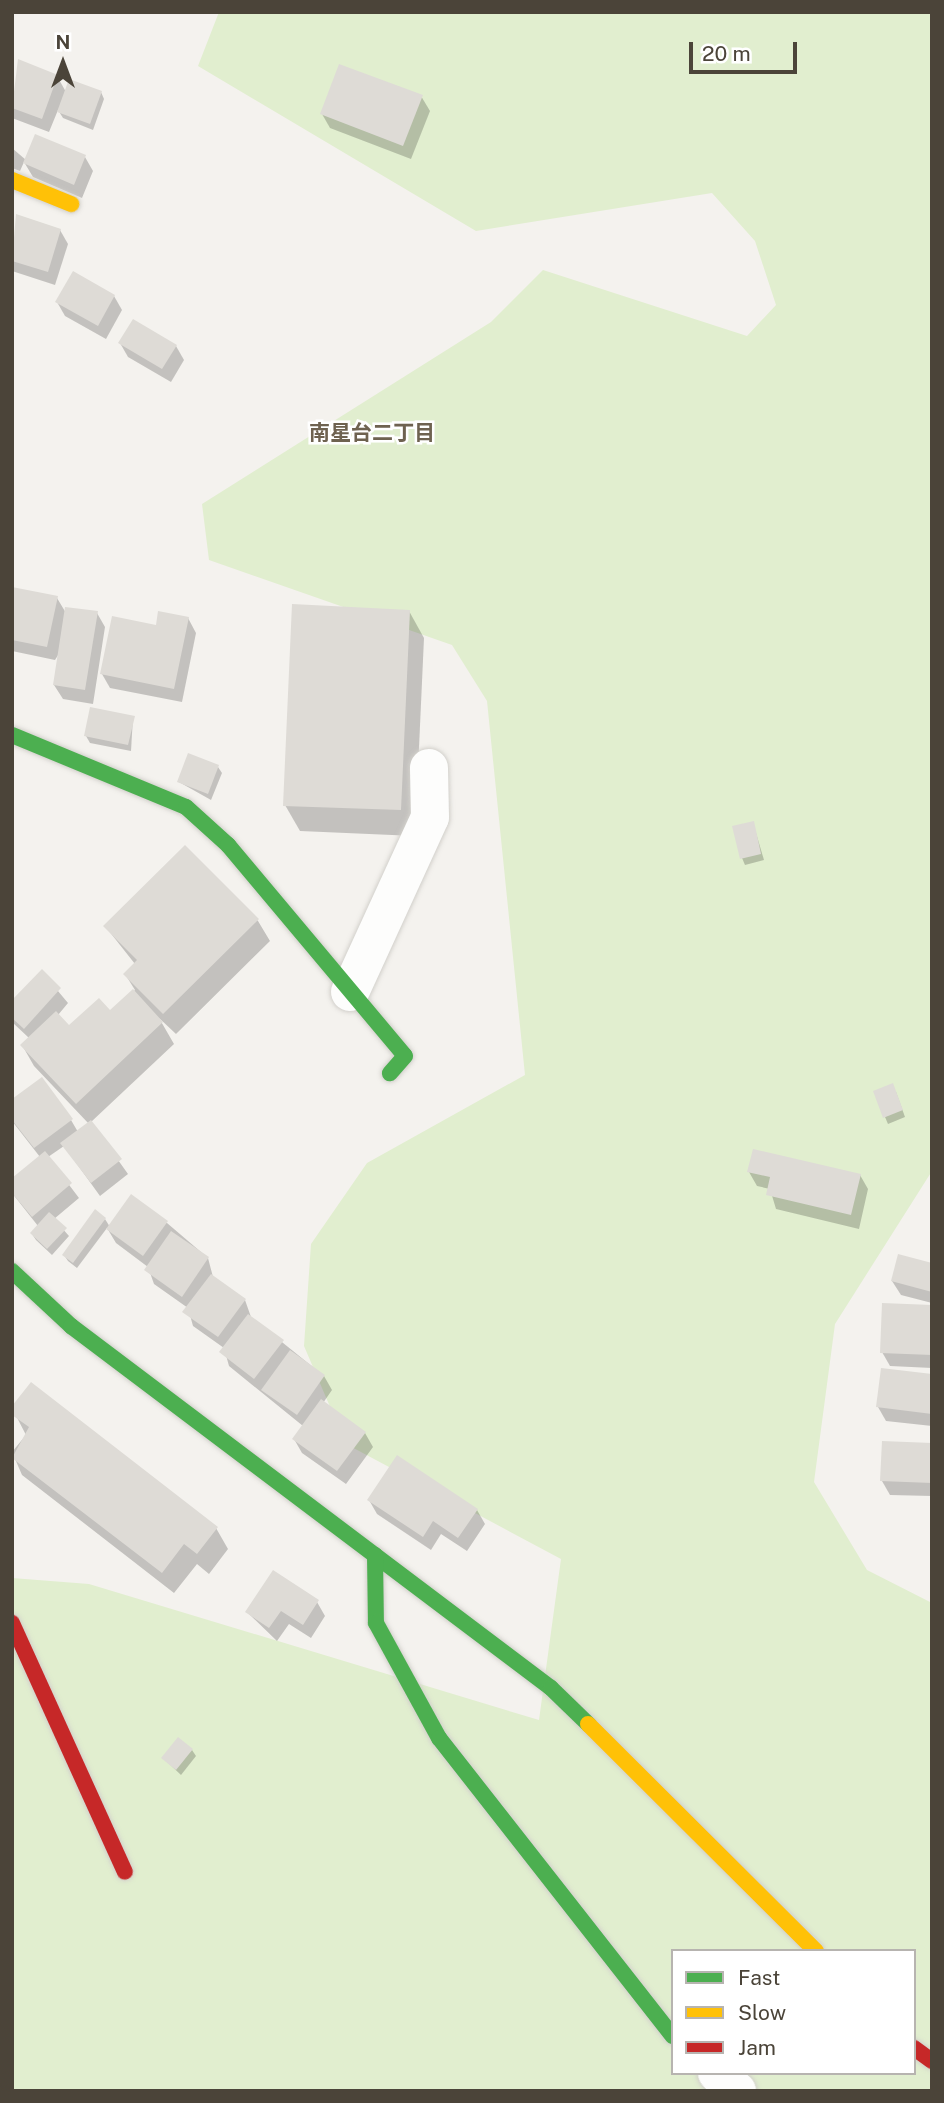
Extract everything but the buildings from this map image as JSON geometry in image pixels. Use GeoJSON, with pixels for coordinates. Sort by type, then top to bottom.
{"type":"FeatureCollection","features":[{"type":"Feature","properties":{"kind":"street"},"geometry":{"type":"LineString","coordinates":[[12,180],[71,204]]}},
{"type":"Feature","properties":{"kind":"street"},"geometry":{"type":"LineString","coordinates":[[12,735],[186,807],[228,845],[405,1056],[390,1073]]}},
{"type":"Feature","properties":{"kind":"street"},"geometry":{"type":"LineString","coordinates":[[350,992],[429,817],[429,768]]}},
{"type":"Feature","properties":{"kind":"street"},"geometry":{"type":"LineString","coordinates":[[12,1271],[71,1326],[551,1688],[814,1949]]}},
{"type":"Feature","properties":{"kind":"street"},"geometry":{"type":"LineString","coordinates":[[375,1555],[376,1623],[439,1738],[671,2033]]}},
{"type":"Feature","properties":{"kind":"street"},"geometry":{"type":"LineString","coordinates":[[12,1623],[125,1872]]}},
{"type":"Feature","properties":{"kind":"street"},"geometry":{"type":"LineString","coordinates":[[916,2049],[932,2061]]}},
{"type":"Feature","properties":{"kind":"street"},"geometry":{"type":"LineString","coordinates":[[719,2075],[737,2091]]}},
{"type":"Feature","properties":{"kind":"green space"},"geometry":{"type":"Polygon","coordinates":[[[219,12],[932,12],[932,1171],[835,1324],[814,1482],[867,1570],[932,1603],[932,2091],[12,2091],[12,1578],[89,1584],[539,1720],[561,1559],[346,1444],[304,1346],[311,1244],[367,1163],[525,1075],[487,701],[452,645],[209,560],[202,504],[491,322],[543,270],[747,336],[776,305],[755,241],[712,193],[476,231],[198,66],[219,12]]]}},
{"type":"Feature","properties":{"kind":"traffic: fast"},"geometry":{"type":"LineString","coordinates":[[12,735],[186,807],[228,845],[405,1056],[390,1073]]}},
{"type":"Feature","properties":{"kind":"traffic: fast"},"geometry":{"type":"LineString","coordinates":[[12,1271],[71,1326],[551,1688],[588,1724]]}},
{"type":"Feature","properties":{"kind":"traffic: fast"},"geometry":{"type":"LineString","coordinates":[[375,1555],[376,1623],[439,1738],[671,2033]]}},
{"type":"Feature","properties":{"kind":"traffic: slow"},"geometry":{"type":"LineString","coordinates":[[12,180],[71,204]]}},
{"type":"Feature","properties":{"kind":"traffic: slow"},"geometry":{"type":"LineString","coordinates":[[588,1724],[814,1949]]}},
{"type":"Feature","properties":{"kind":"traffic: jam"},"geometry":{"type":"LineString","coordinates":[[12,1623],[125,1872]]}},
{"type":"Feature","properties":{"kind":"traffic: jam"},"geometry":{"type":"LineString","coordinates":[[916,2049],[932,2061]]}},
{"type":"Feature","properties":{"kind":"district","name":"南星台二丁目"},"geometry":{"type":"Point","coordinates":[372,433]}}]}
